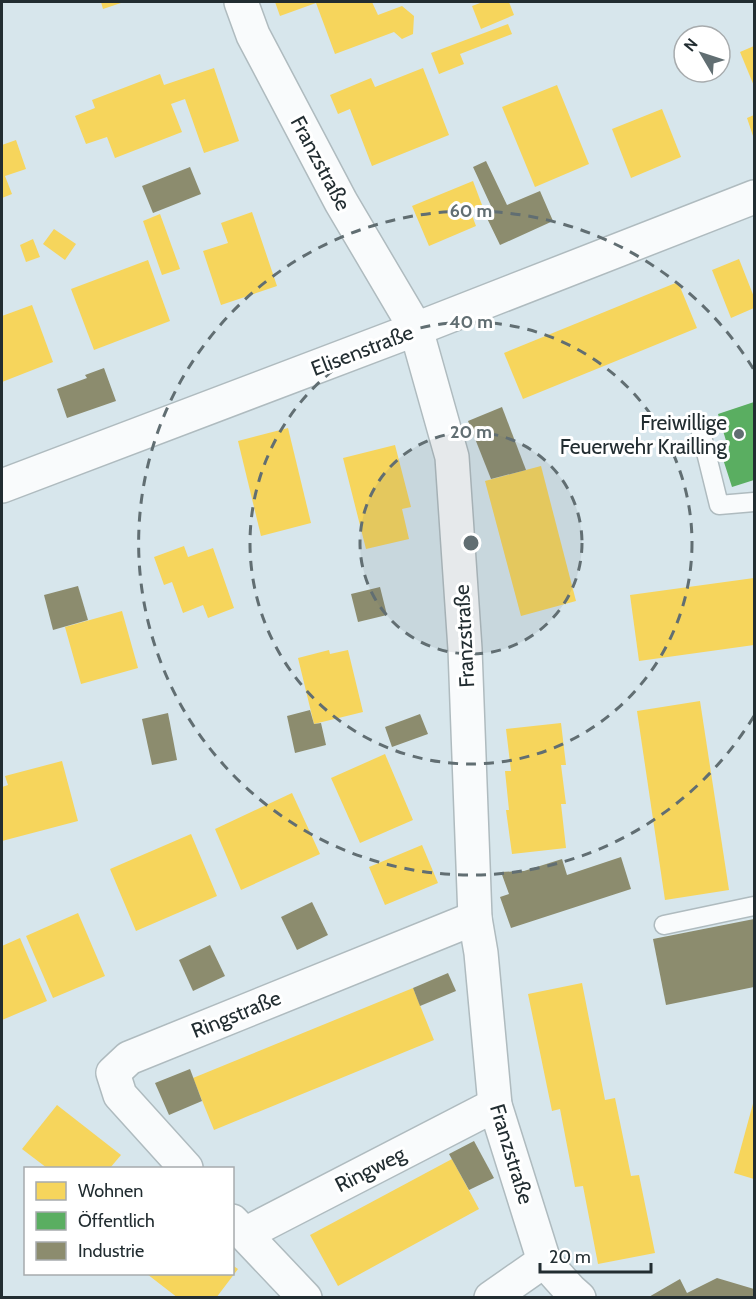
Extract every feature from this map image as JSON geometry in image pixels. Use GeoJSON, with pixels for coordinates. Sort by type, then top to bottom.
{"type":"FeatureCollection","features":[{"type":"Feature","properties":{"kind":"street","name":"Franzstraße"},"geometry":{"type":"LineString","coordinates":[[241,2],[253,35],[335,191],[416,329],[452,457],[465,650],[476,918],[482,954],[495,1105],[544,1261],[579,1298]]}},
{"type":"Feature","properties":{"kind":"street","name":"Elisenstraße"},"geometry":{"type":"LineString","coordinates":[[2,486],[416,329],[754,197]]}},
{"type":"Feature","properties":{"kind":"street","name":"Ringstraße"},"geometry":{"type":"LineString","coordinates":[[185,1167],[120,1095],[113,1073],[129,1058],[476,918]]}},
{"type":"Feature","properties":{"kind":"street","name":"Ringweg"},"geometry":{"type":"LineString","coordinates":[[239,1227],[495,1105]]}},
{"type":"Feature","properties":{"kind":"street"},"geometry":{"type":"LineString","coordinates":[[239,1227],[305,1298]]}},
{"type":"Feature","properties":{"kind":"street"},"geometry":{"type":"LineString","coordinates":[[491,1298],[544,1261]]}},
{"type":"Feature","properties":{"kind":"lane"},"geometry":{"type":"LineString","coordinates":[[700,428],[719,505],[754,502]]}},
{"type":"Feature","properties":{"kind":"lane"},"geometry":{"type":"LineString","coordinates":[[664,925],[754,906]]}},
{"type":"Feature","properties":{"kind":"building: Wohnen"},"geometry":{"type":"Polygon","coordinates":[[[101,2],[124,2],[103,9],[101,2]]]}},
{"type":"Feature","properties":{"kind":"building: Wohnen"},"geometry":{"type":"Polygon","coordinates":[[[275,2],[372,2],[378,15],[402,6],[414,16],[413,34],[402,39],[394,32],[335,54],[316,3],[280,16],[275,2]]]}},
{"type":"Feature","properties":{"kind":"building: Wohnen"},"geometry":{"type":"Polygon","coordinates":[[[483,2],[509,2],[514,15],[481,29],[472,6],[483,2]]]}},
{"type":"Feature","properties":{"kind":"building: Wohnen"},"geometry":{"type":"Polygon","coordinates":[[[508,24],[512,34],[460,54],[464,64],[439,74],[431,53],[508,24]]]}},
{"type":"Feature","properties":{"kind":"building: Wohnen"},"geometry":{"type":"Polygon","coordinates":[[[754,46],[754,86],[740,52],[754,46]]]}},
{"type":"Feature","properties":{"kind":"building: Wohnen"},"geometry":{"type":"Polygon","coordinates":[[[214,68],[239,141],[204,153],[185,99],[171,104],[182,132],[115,158],[107,137],[86,144],[75,116],[95,108],[92,100],[160,74],[164,85],[214,68]]]}},
{"type":"Feature","properties":{"kind":"building: Wohnen"},"geometry":{"type":"Polygon","coordinates":[[[423,68],[449,135],[372,166],[350,109],[338,114],[330,95],[371,78],[375,87],[423,68]]]}},
{"type":"Feature","properties":{"kind":"building: Wohnen"},"geometry":{"type":"Polygon","coordinates":[[[557,85],[589,164],[535,187],[502,107],[557,85]]]}},
{"type":"Feature","properties":{"kind":"building: Wohnen"},"geometry":{"type":"Polygon","coordinates":[[[662,109],[681,157],[631,178],[612,129],[662,109]]]}},
{"type":"Feature","properties":{"kind":"building: Wohnen"},"geometry":{"type":"Polygon","coordinates":[[[754,115],[754,139],[747,118],[754,115]]]}},
{"type":"Feature","properties":{"kind":"building: Wohnen"},"geometry":{"type":"Polygon","coordinates":[[[16,140],[26,169],[5,176],[12,194],[2,198],[2,145],[16,140]]]}},
{"type":"Feature","properties":{"kind":"building: Wohnen"},"geometry":{"type":"Polygon","coordinates":[[[473,181],[482,205],[470,210],[476,226],[429,246],[412,206],[473,181]]]}},
{"type":"Feature","properties":{"kind":"building: Wohnen"},"geometry":{"type":"Polygon","coordinates":[[[252,212],[277,286],[221,305],[203,251],[228,243],[221,223],[252,212]]]}},
{"type":"Feature","properties":{"kind":"building: Wohnen"},"geometry":{"type":"Polygon","coordinates":[[[160,214],[180,269],[162,275],[143,221],[160,214]]]}},
{"type":"Feature","properties":{"kind":"building: Wohnen"},"geometry":{"type":"Polygon","coordinates":[[[54,229],[76,244],[65,260],[43,244],[54,229]]]}},
{"type":"Feature","properties":{"kind":"building: Wohnen"},"geometry":{"type":"Polygon","coordinates":[[[33,239],[40,257],[26,262],[20,245],[33,239]]]}},
{"type":"Feature","properties":{"kind":"building: Wohnen"},"geometry":{"type":"Polygon","coordinates":[[[739,259],[754,297],[754,308],[731,318],[712,270],[739,259]]]}},
{"type":"Feature","properties":{"kind":"building: Wohnen"},"geometry":{"type":"Polygon","coordinates":[[[148,260],[170,321],[94,350],[71,289],[148,260]]]}},
{"type":"Feature","properties":{"kind":"building: Wohnen"},"geometry":{"type":"Polygon","coordinates":[[[678,282],[697,328],[523,399],[504,353],[678,282]]]}},
{"type":"Feature","properties":{"kind":"building: Wohnen"},"geometry":{"type":"Polygon","coordinates":[[[32,305],[53,362],[2,382],[2,316],[32,305]]]}},
{"type":"Feature","properties":{"kind":"building: Wohnen"},"geometry":{"type":"Polygon","coordinates":[[[288,428],[311,523],[261,536],[238,441],[288,428]]]}},
{"type":"Feature","properties":{"kind":"building: Wohnen"},"geometry":{"type":"Polygon","coordinates":[[[395,445],[411,507],[402,509],[409,539],[366,549],[343,458],[395,445]]]}},
{"type":"Feature","properties":{"kind":"building: Wohnen"},"geometry":{"type":"Polygon","coordinates":[[[541,466],[576,601],[521,616],[485,481],[541,466]]]}},
{"type":"Feature","properties":{"kind":"building: Wohnen"},"geometry":{"type":"Polygon","coordinates":[[[184,546],[188,557],[213,548],[234,608],[208,618],[203,605],[183,613],[172,582],[164,585],[154,557],[184,546]]]}},
{"type":"Feature","properties":{"kind":"building: Wohnen"},"geometry":{"type":"Polygon","coordinates":[[[754,578],[754,645],[639,661],[630,595],[754,578]]]}},
{"type":"Feature","properties":{"kind":"building: Wohnen"},"geometry":{"type":"Polygon","coordinates":[[[122,611],[138,668],[81,684],[65,627],[122,611]]]}},
{"type":"Feature","properties":{"kind":"building: Wohnen"},"geometry":{"type":"Polygon","coordinates":[[[329,650],[330,654],[348,650],[363,712],[314,724],[298,658],[329,650]]]}},
{"type":"Feature","properties":{"kind":"building: Wohnen"},"geometry":{"type":"Polygon","coordinates":[[[700,701],[729,890],[665,900],[637,711],[700,701]]]}},
{"type":"Feature","properties":{"kind":"building: Wohnen"},"geometry":{"type":"Polygon","coordinates":[[[561,723],[566,765],[561,765],[566,804],[561,804],[566,848],[512,854],[506,810],[509,810],[505,771],[511,771],[506,729],[561,723]]]}},
{"type":"Feature","properties":{"kind":"building: Wohnen"},"geometry":{"type":"Polygon","coordinates":[[[385,754],[413,820],[360,843],[331,778],[385,754]]]}},
{"type":"Feature","properties":{"kind":"building: Wohnen"},"geometry":{"type":"Polygon","coordinates":[[[62,761],[78,821],[2,841],[2,787],[8,785],[5,776],[62,761]]]}},
{"type":"Feature","properties":{"kind":"building: Wohnen"},"geometry":{"type":"Polygon","coordinates":[[[292,793],[320,854],[241,890],[215,829],[292,793]]]}},
{"type":"Feature","properties":{"kind":"building: Wohnen"},"geometry":{"type":"Polygon","coordinates":[[[191,834],[217,896],[136,931],[110,869],[191,834]]]}},
{"type":"Feature","properties":{"kind":"building: Wohnen"},"geometry":{"type":"Polygon","coordinates":[[[422,845],[438,883],[385,905],[369,867],[422,845]]]}},
{"type":"Feature","properties":{"kind":"building: Wohnen"},"geometry":{"type":"Polygon","coordinates":[[[78,913],[105,976],[53,998],[26,936],[78,913]]]}},
{"type":"Feature","properties":{"kind":"building: Wohnen"},"geometry":{"type":"Polygon","coordinates":[[[20,938],[47,1001],[2,1020],[2,946],[20,938]]]}},
{"type":"Feature","properties":{"kind":"building: Wohnen"},"geometry":{"type":"Polygon","coordinates":[[[582,983],[605,1100],[615,1098],[631,1176],[639,1175],[655,1253],[598,1264],[583,1186],[575,1187],[560,1109],[552,1111],[528,994],[582,983]]]}},
{"type":"Feature","properties":{"kind":"building: Wohnen"},"geometry":{"type":"Polygon","coordinates":[[[413,988],[434,1040],[214,1130],[193,1078],[413,988]]]}},
{"type":"Feature","properties":{"kind":"building: Wohnen"},"geometry":{"type":"Polygon","coordinates":[[[754,1100],[754,1179],[734,1173],[754,1100]]]}},
{"type":"Feature","properties":{"kind":"building: Wohnen"},"geometry":{"type":"Polygon","coordinates":[[[57,1105],[121,1155],[111,1167],[46,1167],[22,1149],[57,1105]]]}},
{"type":"Feature","properties":{"kind":"building: Wohnen"},"geometry":{"type":"Polygon","coordinates":[[[452,1159],[479,1209],[338,1286],[310,1235],[452,1159]]]}},
{"type":"Feature","properties":{"kind":"building: Wohnen"},"geometry":{"type":"Polygon","coordinates":[[[148,1275],[233,1275],[216,1298],[178,1298],[148,1275]]]}},
{"type":"Feature","properties":{"kind":"building: Öffentlich","name":"Freiwillige Feuerwehr Krailling"},"geometry":{"type":"Polygon","coordinates":[[[754,402],[754,480],[732,487],[722,456],[730,454],[718,414],[754,402]]]}},
{"type":"Feature","properties":{"kind":"building: Industrie"},"geometry":{"type":"Polygon","coordinates":[[[486,161],[507,205],[540,191],[553,221],[500,245],[483,210],[491,206],[473,167],[486,161]]]}},
{"type":"Feature","properties":{"kind":"building: Industrie"},"geometry":{"type":"Polygon","coordinates":[[[190,167],[201,194],[153,213],[142,186],[190,167]]]}},
{"type":"Feature","properties":{"kind":"building: Industrie"},"geometry":{"type":"Polygon","coordinates":[[[104,368],[116,401],[67,418],[57,389],[87,378],[85,375],[104,368]]]}},
{"type":"Feature","properties":{"kind":"building: Industrie"},"geometry":{"type":"Polygon","coordinates":[[[502,407],[526,470],[491,479],[468,421],[502,407]]]}},
{"type":"Feature","properties":{"kind":"building: Industrie"},"geometry":{"type":"Polygon","coordinates":[[[78,586],[88,620],[53,630],[44,595],[78,586]]]}},
{"type":"Feature","properties":{"kind":"building: Industrie"},"geometry":{"type":"Polygon","coordinates":[[[380,587],[387,615],[358,622],[351,594],[380,587]]]}},
{"type":"Feature","properties":{"kind":"building: Industrie"},"geometry":{"type":"Polygon","coordinates":[[[310,710],[314,724],[321,723],[326,745],[295,753],[287,716],[310,710]]]}},
{"type":"Feature","properties":{"kind":"building: Industrie"},"geometry":{"type":"Polygon","coordinates":[[[168,713],[177,760],[152,765],[142,719],[168,713]]]}},
{"type":"Feature","properties":{"kind":"building: Industrie"},"geometry":{"type":"Polygon","coordinates":[[[420,714],[428,734],[392,747],[385,727],[420,714]]]}},
{"type":"Feature","properties":{"kind":"building: Industrie"},"geometry":{"type":"Polygon","coordinates":[[[621,857],[631,889],[511,928],[500,897],[509,894],[501,872],[524,871],[562,859],[567,875],[621,857]]]}},
{"type":"Feature","properties":{"kind":"building: Industrie"},"geometry":{"type":"Polygon","coordinates":[[[312,902],[328,935],[297,950],[281,917],[312,902]]]}},
{"type":"Feature","properties":{"kind":"building: Industrie"},"geometry":{"type":"Polygon","coordinates":[[[754,919],[754,987],[666,1005],[653,939],[754,919]]]}},
{"type":"Feature","properties":{"kind":"building: Industrie"},"geometry":{"type":"Polygon","coordinates":[[[210,945],[225,976],[193,991],[179,960],[210,945]]]}},
{"type":"Feature","properties":{"kind":"building: Industrie"},"geometry":{"type":"Polygon","coordinates":[[[448,973],[456,991],[420,1006],[413,988],[448,973]]]}},
{"type":"Feature","properties":{"kind":"building: Industrie"},"geometry":{"type":"Polygon","coordinates":[[[190,1069],[202,1101],[169,1115],[155,1083],[190,1069]]]}},
{"type":"Feature","properties":{"kind":"building: Industrie"},"geometry":{"type":"Polygon","coordinates":[[[474,1141],[494,1178],[469,1190],[449,1154],[474,1141]]]}},
{"type":"Feature","properties":{"kind":"building: Industrie"},"geometry":{"type":"Polygon","coordinates":[[[717,1278],[754,1289],[754,1298],[647,1298],[680,1279],[687,1293],[717,1278]]]}},
{"type":"Feature","properties":{"kind":"place","name":"Freiwillige Feuerwehr Krailling"},"geometry":{"type":"Point","coordinates":[739,434]}}]}
